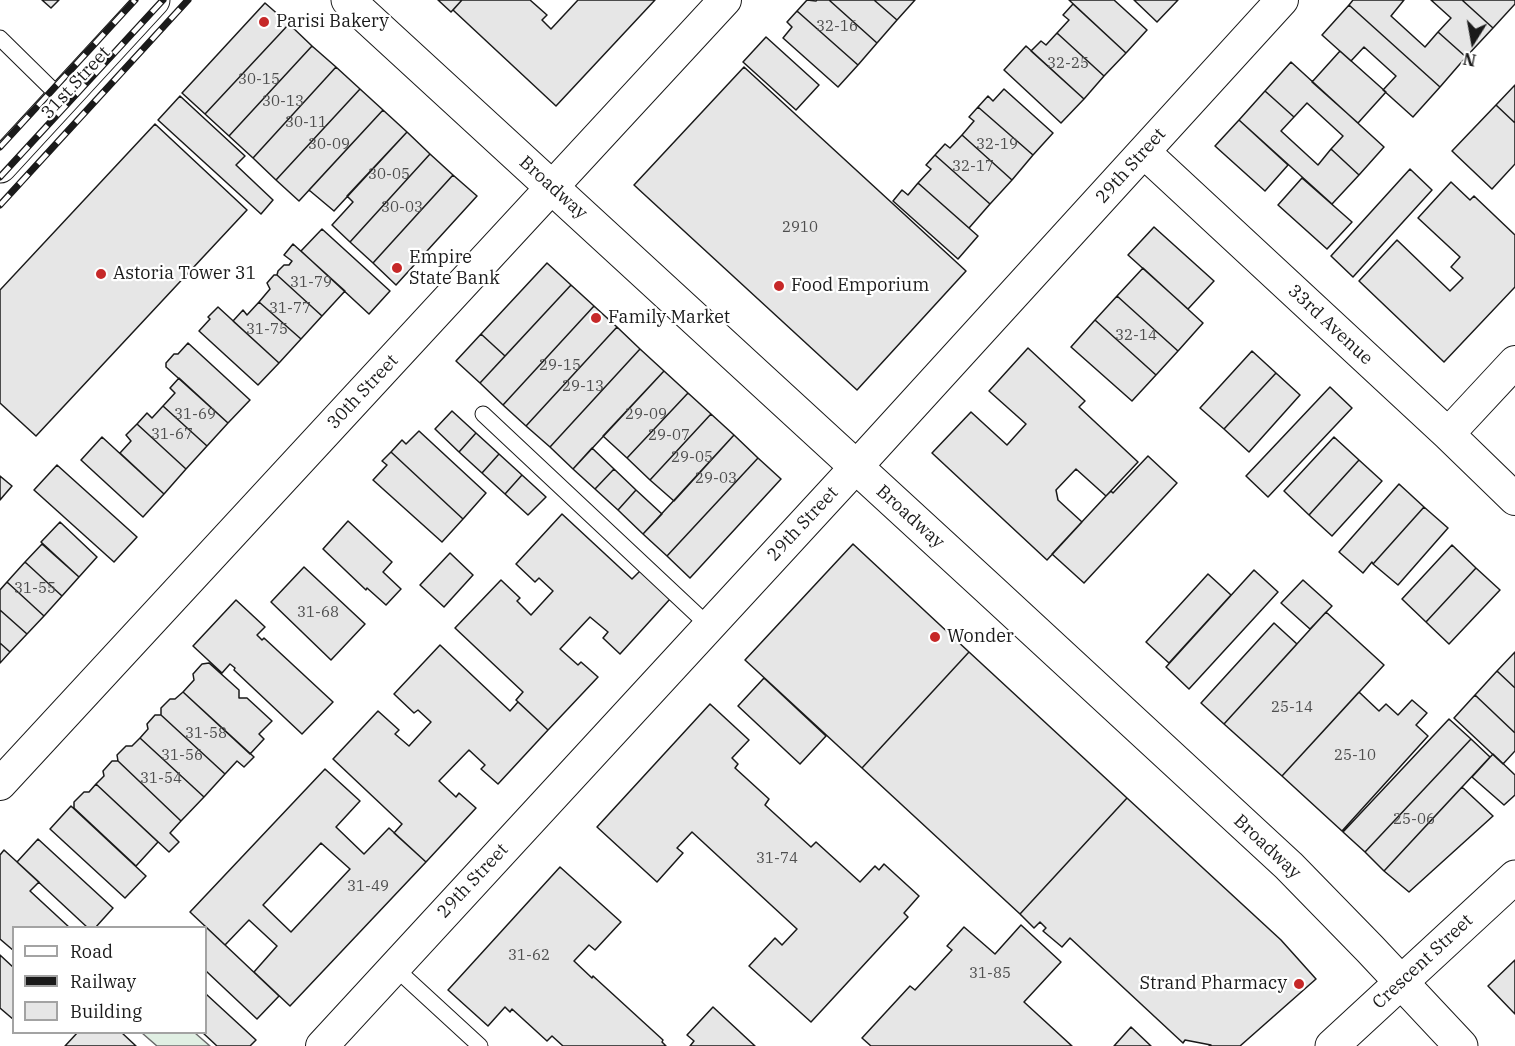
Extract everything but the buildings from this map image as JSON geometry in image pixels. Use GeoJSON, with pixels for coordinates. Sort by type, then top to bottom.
{"type":"FeatureCollection","features":[{"type":"Feature","properties":{"kind":"main road","name":"31st Street"},"geometry":{"type":"LineString","coordinates":[[0,166],[153,0]]}},
{"type":"Feature","properties":{"kind":"main road","name":"Broadway"},"geometry":{"type":"LineString","coordinates":[[348,0],[1289,866],[1461,1046]]}},
{"type":"Feature","properties":{"kind":"main road","name":"Crescent Street"},"geometry":{"type":"LineString","coordinates":[[1332,1046],[1515,878]]}},
{"type":"Feature","properties":{"kind":"street","name":"30th Street"},"geometry":{"type":"LineString","coordinates":[[0,784],[725,0]]}},
{"type":"Feature","properties":{"kind":"street","name":"29th Street"},"geometry":{"type":"LineString","coordinates":[[321,1046],[856,467],[1282,0]]}},
{"type":"Feature","properties":{"kind":"street","name":"33rd Avenue"},"geometry":{"type":"LineString","coordinates":[[1144,152],[1515,499]]}},
{"type":"Feature","properties":{"kind":"street"},"geometry":{"type":"LineString","coordinates":[[1448,434],[1515,362]]}},
{"type":"Feature","properties":{"kind":"lane"},"geometry":{"type":"LineString","coordinates":[[0,38],[62,99]]}},
{"type":"Feature","properties":{"kind":"lane"},"geometry":{"type":"LineString","coordinates":[[483,414],[709,626]]}},
{"type":"Feature","properties":{"kind":"lane"},"geometry":{"type":"LineString","coordinates":[[394,967],[480,1046]]}},
{"type":"Feature","properties":{"kind":"green space"},"geometry":{"type":"Polygon","coordinates":[[[143,1034],[196,1034],[210,1046],[157,1046],[143,1034]]]}},
{"type":"Feature","properties":{"kind":"railway"},"geometry":{"type":"LineString","coordinates":[[0,147],[135,0]]}},
{"type":"Feature","properties":{"kind":"railway"},"geometry":{"type":"LineString","coordinates":[[0,177],[163,0]]}},
{"type":"Feature","properties":{"kind":"railway"},"geometry":{"type":"LineString","coordinates":[[0,205],[188,0]]}},
{"type":"Feature","properties":{"kind":"place","name":"Parisi Bakery"},"geometry":{"type":"Point","coordinates":[264,22]}},
{"type":"Feature","properties":{"kind":"place","name":"Empire State Bank"},"geometry":{"type":"Point","coordinates":[397,268]}},
{"type":"Feature","properties":{"kind":"place","name":"Astoria Tower 31"},"geometry":{"type":"Point","coordinates":[101,274]}},
{"type":"Feature","properties":{"kind":"place","name":"Food Emporium"},"geometry":{"type":"Point","coordinates":[779,286]}},
{"type":"Feature","properties":{"kind":"place","name":"Family Market"},"geometry":{"type":"Point","coordinates":[596,318]}},
{"type":"Feature","properties":{"kind":"place","name":"Wonder"},"geometry":{"type":"Point","coordinates":[935,637]}},
{"type":"Feature","properties":{"kind":"place","name":"Strand Pharmacy"},"geometry":{"type":"Point","coordinates":[1299,984]}}]}
